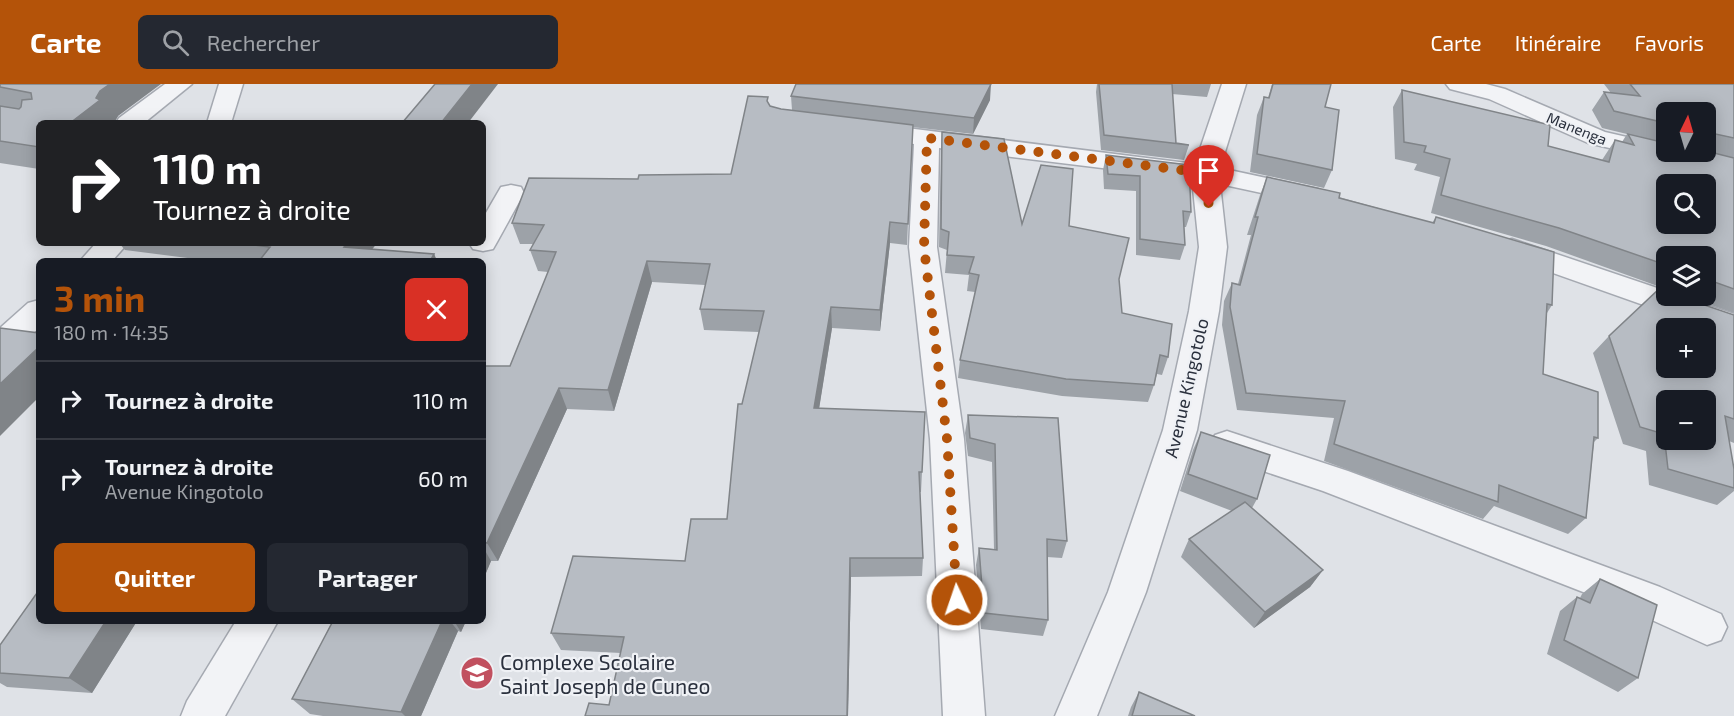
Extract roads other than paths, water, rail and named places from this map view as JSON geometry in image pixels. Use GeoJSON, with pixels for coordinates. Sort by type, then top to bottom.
{"type":"FeatureCollection","features":[{"type":"Feature","properties":{"kind":"street"},"geometry":{"type":"LineString","coordinates":[[132,120],[180,84]]}},
{"type":"Feature","properties":{"kind":"street"},"geometry":{"type":"LineString","coordinates":[[220,120],[231,84]]}},
{"type":"Feature","properties":{"kind":"street","name":"Avenue Kingotolo"},"geometry":{"type":"LineString","coordinates":[[1076,716],[1126,592],[1180,429],[1204,311],[1213,247],[1205,173],[1234,84]]}},
{"type":"Feature","properties":{"kind":"street","name":"Manenga"},"geometry":{"type":"LineString","coordinates":[[1458,84],[1497,94],[1597,138],[1734,169]]}},
{"type":"Feature","properties":{"kind":"street"},"geometry":{"type":"LineString","coordinates":[[838,127],[1205,173],[1330,200]]}},
{"type":"Feature","properties":{"kind":"street"},"geometry":{"type":"LineString","coordinates":[[927,138],[924,247],[947,439],[964,716]]}},
{"type":"Feature","properties":{"kind":"street"},"geometry":{"type":"LineString","coordinates":[[486,238],[511,193]]}},
{"type":"Feature","properties":{"kind":"street"},"geometry":{"type":"LineString","coordinates":[[1489,242],[1535,255],[1734,326]]}},
{"type":"Feature","properties":{"kind":"street"},"geometry":{"type":"LineString","coordinates":[[97,258],[111,246]]}},
{"type":"Feature","properties":{"kind":"street"},"geometry":{"type":"LineString","coordinates":[[0,346],[36,314]]}},
{"type":"Feature","properties":{"kind":"street"},"geometry":{"type":"LineString","coordinates":[[1180,429],[1335,482],[1646,599],[1707,627]]}},
{"type":"Feature","properties":{"kind":"street"},"geometry":{"type":"LineString","coordinates":[[202,716],[256,624]]}},
{"type":"Feature","properties":{"kind":"place","name":"Complexe Scolaire Saint Joseph de Cuneo"},"geometry":{"type":"Point","coordinates":[477,673]}}]}
